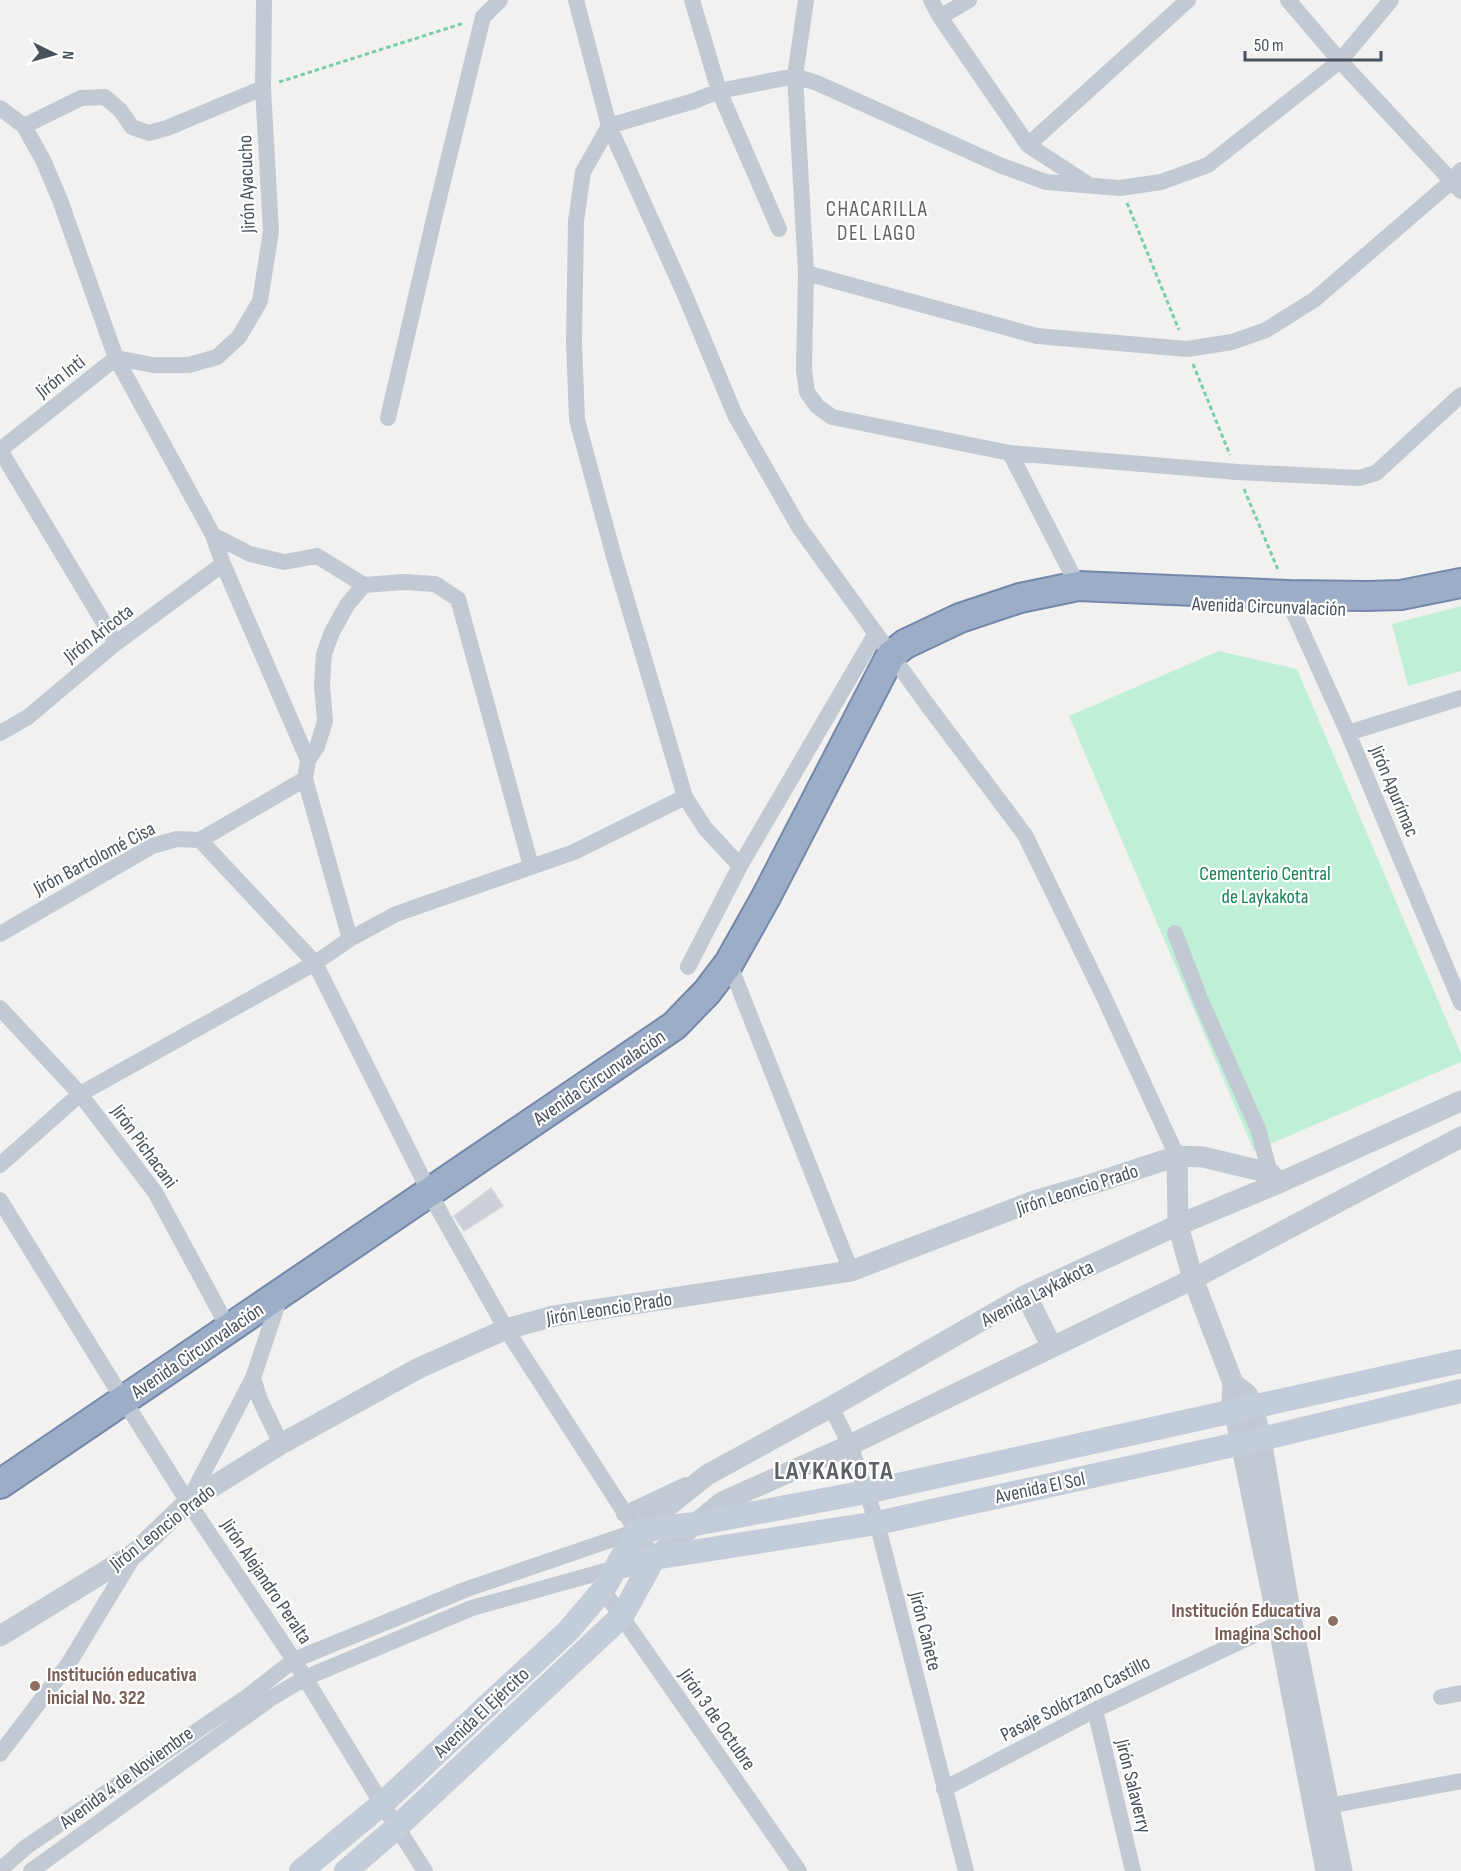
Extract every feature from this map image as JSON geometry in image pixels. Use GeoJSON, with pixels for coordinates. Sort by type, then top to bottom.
{"type":"FeatureCollection","features":[{"type":"Feature","properties":{"kind":"highway","name":"Avenida Circunvalación"},"geometry":{"type":"LineString","coordinates":[[1291,603],[1401,595],[1461,583]]}},
{"type":"Feature","properties":{"kind":"highway","name":"Avenida Circunvalación"},"geometry":{"type":"LineString","coordinates":[[0,1484],[674,1026],[707,992],[729,963],[771,887],[883,644],[905,644],[960,618],[1020,598],[1078,586],[1145,601],[1428,607],[1461,600]]}},
{"type":"Feature","properties":{"kind":"main road","name":"Avenida El Sol"},"geometry":{"type":"LineString","coordinates":[[631,1522],[695,1524],[866,1492],[1461,1361]]}},
{"type":"Feature","properties":{"kind":"main road","name":"Avenida El Sol"},"geometry":{"type":"LineString","coordinates":[[616,1568],[654,1558],[877,1523],[1460,1395]]}},
{"type":"Feature","properties":{"kind":"main road","name":"Avenida El Ejército"},"geometry":{"type":"LineString","coordinates":[[301,1871],[382,1804],[568,1631],[603,1590],[616,1568],[631,1522]]}},
{"type":"Feature","properties":{"kind":"main road","name":"Avenida El Ejército"},"geometry":{"type":"LineString","coordinates":[[346,1871],[397,1827],[622,1616],[654,1558]]}},
{"type":"Feature","properties":{"kind":"street","name":"Jirón Ayacucho"},"geometry":{"type":"LineString","coordinates":[[153,365],[189,365],[217,357],[239,337],[260,301],[271,231],[263,87],[264,0]]}},
{"type":"Feature","properties":{"kind":"street"},"geometry":{"type":"LineString","coordinates":[[388,418],[483,16],[499,0]]}},
{"type":"Feature","properties":{"kind":"street"},"geometry":{"type":"LineString","coordinates":[[576,0],[609,126],[685,295],[735,415],[800,527],[883,644],[1025,835],[1103,995],[1177,1156],[1178,1225],[1193,1279],[1233,1383],[1247,1394],[1244,1409],[1322,1808],[1342,1871]]}},
{"type":"Feature","properties":{"kind":"street"},"geometry":{"type":"LineString","coordinates":[[692,0],[719,91],[779,229]]}},
{"type":"Feature","properties":{"kind":"street"},"geometry":{"type":"LineString","coordinates":[[806,0],[795,76],[806,273],[804,370],[807,392],[817,406],[832,417],[1010,453],[1237,472],[1359,478],[1376,473],[1461,395]]}},
{"type":"Feature","properties":{"kind":"street"},"geometry":{"type":"LineString","coordinates":[[932,0],[940,17],[1028,145],[1092,187]]}},
{"type":"Feature","properties":{"kind":"street"},"geometry":{"type":"LineString","coordinates":[[940,17],[969,0]]}},
{"type":"Feature","properties":{"kind":"street"},"geometry":{"type":"LineString","coordinates":[[1028,145],[1188,0]]}},
{"type":"Feature","properties":{"kind":"street"},"geometry":{"type":"LineString","coordinates":[[806,273],[1037,336],[1187,349],[1232,342],[1266,330],[1314,300],[1458,181],[1340,61],[1288,0]]}},
{"type":"Feature","properties":{"kind":"street"},"geometry":{"type":"LineString","coordinates":[[740,866],[705,828],[685,797],[611,546],[577,420],[574,342],[576,221],[583,172],[609,126],[694,101],[719,91],[795,76],[817,83],[1002,166],[1046,182],[1120,188],[1161,183],[1208,165],[1340,61],[1391,0]]}},
{"type":"Feature","properties":{"kind":"street"},"geometry":{"type":"LineString","coordinates":[[24,126],[81,98],[105,97],[120,110],[132,127],[149,133],[167,128],[263,87]]}},
{"type":"Feature","properties":{"kind":"street"},"geometry":{"type":"LineString","coordinates":[[0,108],[24,126],[42,160],[60,200],[116,358],[213,535],[223,564],[308,760]]}},
{"type":"Feature","properties":{"kind":"street","name":"Jirón Inti"},"geometry":{"type":"LineString","coordinates":[[0,450],[116,358],[153,365]]}},
{"type":"Feature","properties":{"kind":"street"},"geometry":{"type":"LineString","coordinates":[[0,450],[116,644]]}},
{"type":"Feature","properties":{"kind":"street"},"geometry":{"type":"LineString","coordinates":[[1010,453],[1078,586]]}},
{"type":"Feature","properties":{"kind":"street"},"geometry":{"type":"LineString","coordinates":[[213,535],[250,554],[284,562],[317,556],[364,585],[404,582],[435,584],[458,599],[531,866]]}},
{"type":"Feature","properties":{"kind":"street","name":"Jirón Aricota"},"geometry":{"type":"LineString","coordinates":[[0,733],[28,717],[116,644],[223,564]]}},
{"type":"Feature","properties":{"kind":"street"},"geometry":{"type":"LineString","coordinates":[[350,939],[305,779],[308,760],[317,747],[325,721],[322,686],[324,654],[332,632],[347,604],[364,585]]}},
{"type":"Feature","properties":{"kind":"street","name":"Jirón Apurímac"},"geometry":{"type":"LineString","coordinates":[[1291,603],[1461,1003]]}},
{"type":"Feature","properties":{"kind":"street"},"geometry":{"type":"LineString","coordinates":[[688,967],[740,866],[883,644]]}},
{"type":"Feature","properties":{"kind":"street"},"geometry":{"type":"LineString","coordinates":[[1348,734],[1461,698]]}},
{"type":"Feature","properties":{"kind":"street","name":"Jirón Bartolomé Cisa"},"geometry":{"type":"LineString","coordinates":[[0,934],[152,846],[177,839],[200,840],[305,779]]}},
{"type":"Feature","properties":{"kind":"street"},"geometry":{"type":"LineString","coordinates":[[0,1165],[80,1094],[315,963],[350,939],[396,914],[574,852],[685,797]]}},
{"type":"Feature","properties":{"kind":"street"},"geometry":{"type":"LineString","coordinates":[[200,840],[315,963],[429,1192],[506,1329],[654,1558],[722,1502],[850,1445],[1193,1279],[1461,1137]]}},
{"type":"Feature","properties":{"kind":"street"},"geometry":{"type":"LineString","coordinates":[[1175,933],[1201,1001],[1258,1129],[1275,1178]]}},
{"type":"Feature","properties":{"kind":"street"},"geometry":{"type":"LineString","coordinates":[[729,963],[851,1271]]}},
{"type":"Feature","properties":{"kind":"street","name":"Jirón Pichacani"},"geometry":{"type":"LineString","coordinates":[[0,1008],[80,1094],[155,1192],[229,1329]]}},
{"type":"Feature","properties":{"kind":"street","name":"Avenida Laykakota"},"geometry":{"type":"LineString","coordinates":[[631,1522],[707,1475],[1026,1295],[1275,1178],[1461,1101]]}},
{"type":"Feature","properties":{"kind":"street","name":"Jirón Leoncio Prado"},"geometry":{"type":"LineString","coordinates":[[0,1635],[135,1553],[188,1502],[281,1444],[419,1368],[506,1329],[555,1316],[851,1271],[1034,1201],[1177,1156],[1203,1157],[1275,1178]]}},
{"type":"Feature","properties":{"kind":"street","name":"Jirón Alejandro Peralta"},"geometry":{"type":"LineString","coordinates":[[0,1200],[188,1502],[294,1660],[425,1871]]}},
{"type":"Feature","properties":{"kind":"street"},"geometry":{"type":"LineString","coordinates":[[188,1502],[253,1378],[281,1293]]}},
{"type":"Feature","properties":{"kind":"street"},"geometry":{"type":"LineString","coordinates":[[1026,1295],[1052,1347]]}},
{"type":"Feature","properties":{"kind":"street"},"geometry":{"type":"LineString","coordinates":[[253,1378],[260,1400],[281,1444]]}},
{"type":"Feature","properties":{"kind":"street","name":"Jirón Cañete"},"geometry":{"type":"LineString","coordinates":[[831,1407],[850,1445],[877,1523],[966,1871]]}},
{"type":"Feature","properties":{"kind":"street"},"geometry":{"type":"LineString","coordinates":[[0,1869],[26,1847],[248,1696],[294,1660],[631,1522]]}},
{"type":"Feature","properties":{"kind":"street"},"geometry":{"type":"LineString","coordinates":[[0,1754],[69,1663],[135,1553]]}},
{"type":"Feature","properties":{"kind":"street","name":"Avenida 4 de Noviembre"},"geometry":{"type":"LineString","coordinates":[[31,1871],[273,1697],[305,1678],[472,1608],[616,1568]]}},
{"type":"Feature","properties":{"kind":"street"},"geometry":{"type":"LineString","coordinates":[[467,1589],[472,1608]]}},
{"type":"Feature","properties":{"kind":"street","name":"Jirón 3 de Octubre"},"geometry":{"type":"LineString","coordinates":[[603,1590],[799,1871]]}},
{"type":"Feature","properties":{"kind":"street","name":"Pasaje Solórzano Castillo"},"geometry":{"type":"LineString","coordinates":[[944,1789],[1095,1710],[1285,1620]]}},
{"type":"Feature","properties":{"kind":"street"},"geometry":{"type":"LineString","coordinates":[[1441,1697],[1461,1693]]}},
{"type":"Feature","properties":{"kind":"street","name":"Jirón Salaverry"},"geometry":{"type":"LineString","coordinates":[[1095,1710],[1133,1871]]}},
{"type":"Feature","properties":{"kind":"street"},"geometry":{"type":"LineString","coordinates":[[1322,1808],[1461,1781]]}},
{"type":"Feature","properties":{"kind":"street"},"geometry":{"type":"LineString","coordinates":[[1322,1808],[1326,1871]]}},
{"type":"Feature","properties":{"kind":"path"},"geometry":{"type":"LineString","coordinates":[[263,87],[483,16]]}},
{"type":"Feature","properties":{"kind":"path"},"geometry":{"type":"LineString","coordinates":[[1237,472],[1291,603]]}},
{"type":"Feature","properties":{"kind":"green space"},"geometry":{"type":"Polygon","coordinates":[[[1461,606],[1461,671],[1408,686],[1392,624],[1461,606]]]}},
{"type":"Feature","properties":{"kind":"green space","name":"Cementerio Central de Laykakota"},"geometry":{"type":"Polygon","coordinates":[[[1219,651],[1297,669],[1461,1054],[1461,1062],[1254,1151],[1069,716],[1219,651]]]}},
{"type":"Feature","properties":{"kind":"building"},"geometry":{"type":"Polygon","coordinates":[[[491,1188],[503,1206],[464,1231],[454,1216],[491,1188]]]}},
{"type":"Feature","properties":{"kind":"place","name":"Institución Educativa Imagina School"},"geometry":{"type":"Point","coordinates":[1333,1621]}},
{"type":"Feature","properties":{"kind":"place","name":"Institución educativa inicial No. 322"},"geometry":{"type":"Point","coordinates":[35,1686]}},
{"type":"Feature","properties":{"kind":"district","name":"CHACARILLA DEL LAGO"},"geometry":{"type":"Point","coordinates":[877,221]}},
{"type":"Feature","properties":{"kind":"district","name":"LAYKAKOTA"},"geometry":{"type":"Point","coordinates":[834,1470]}}]}
